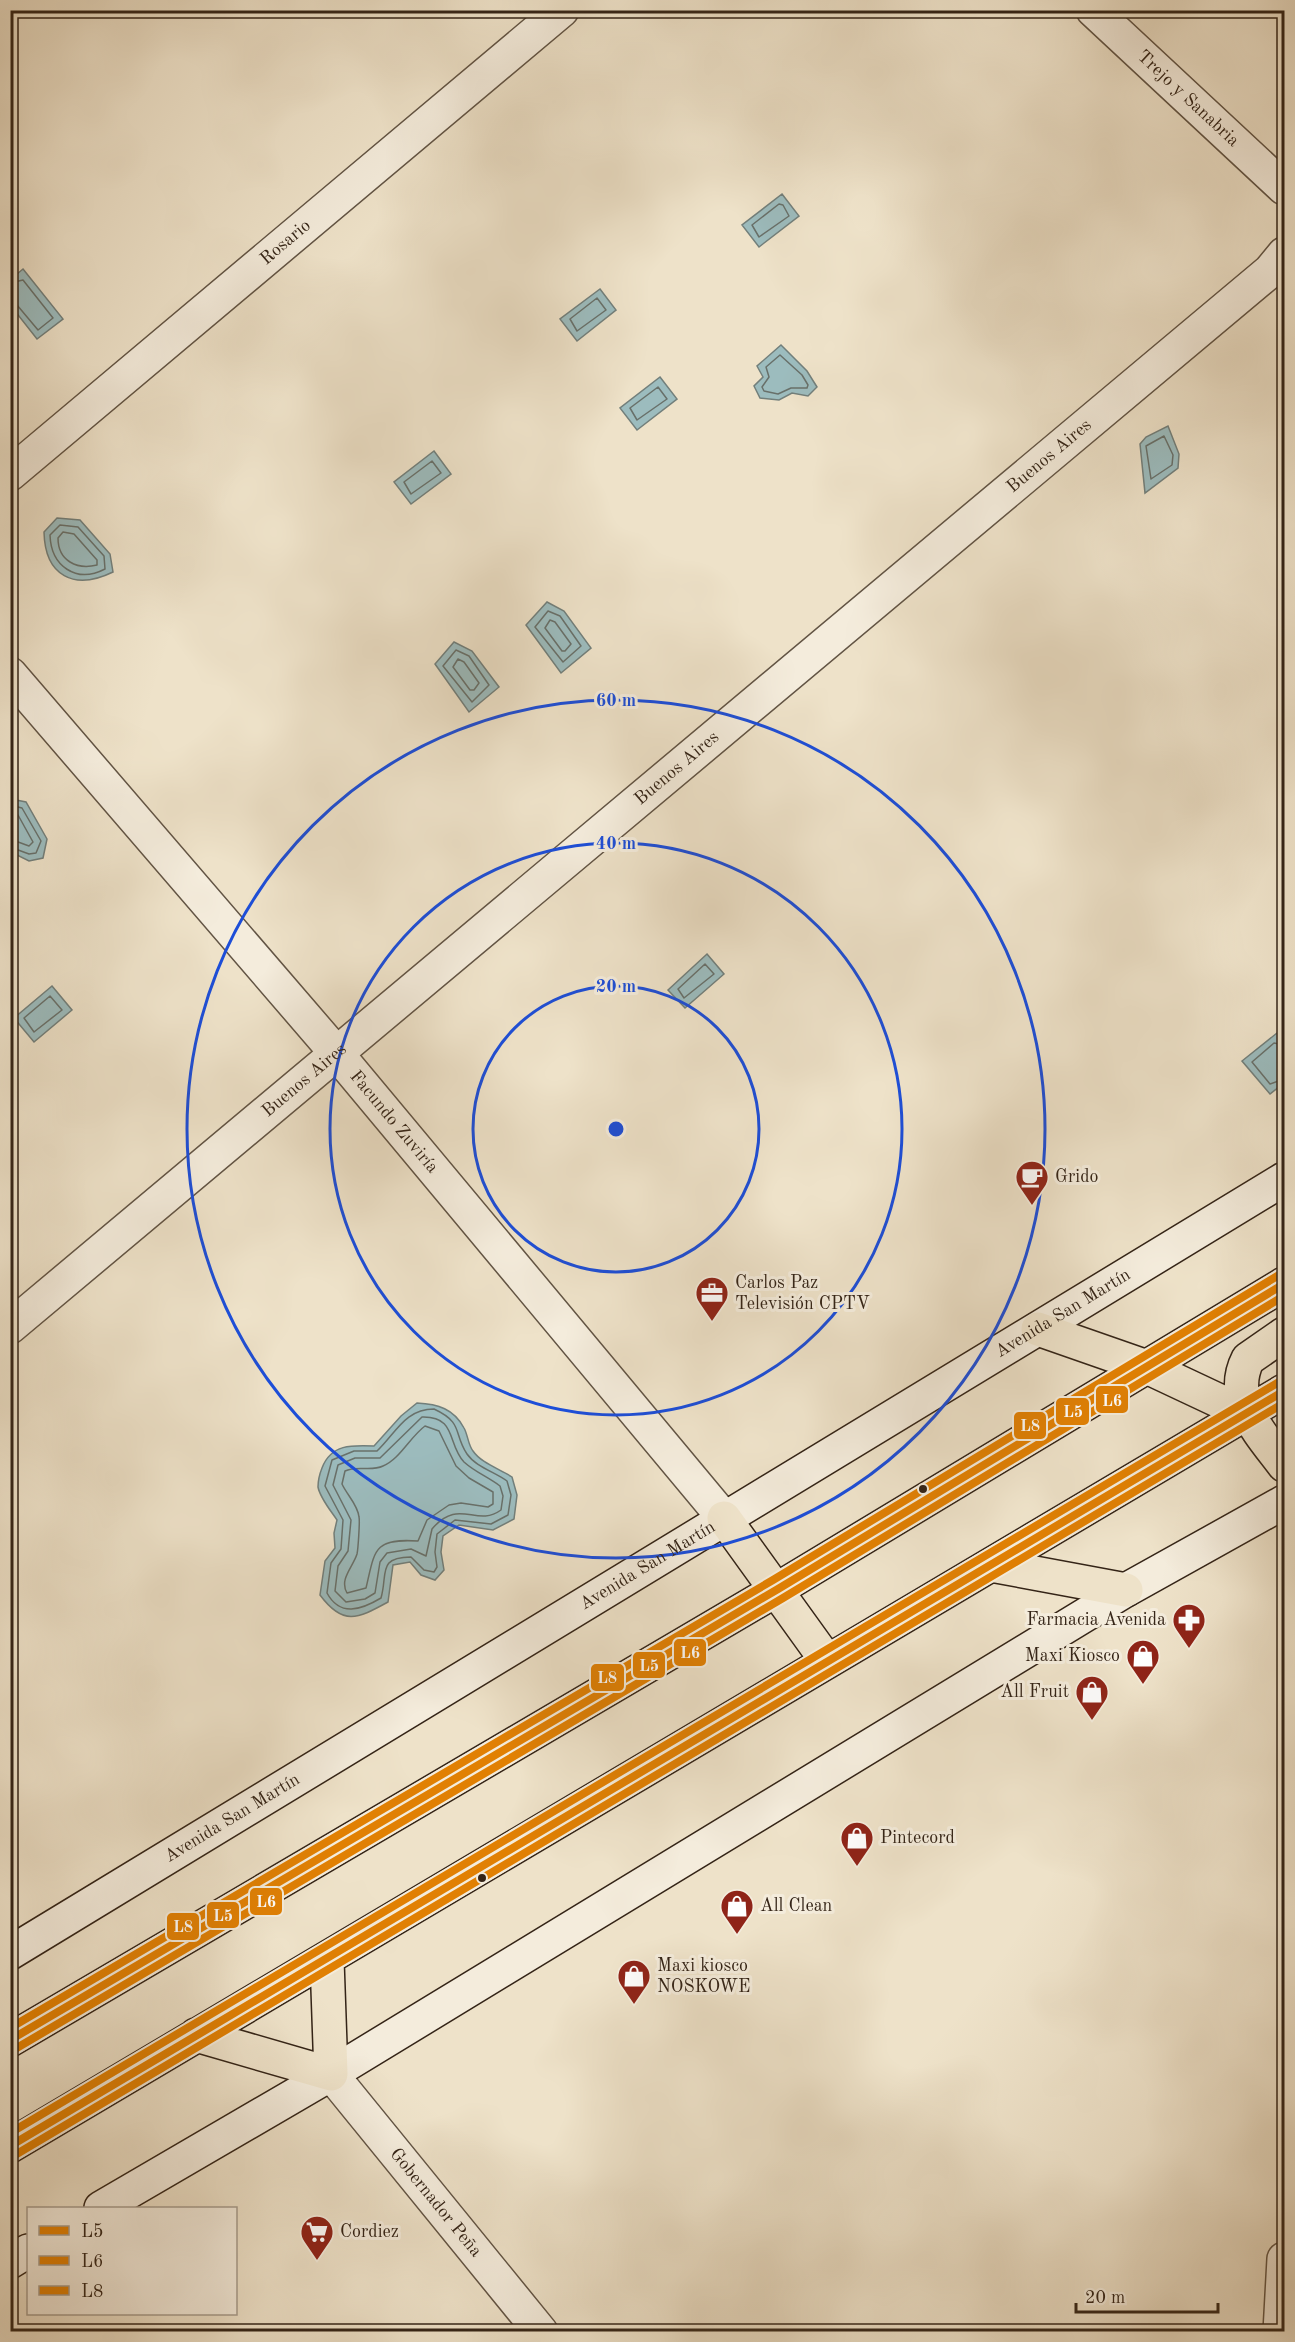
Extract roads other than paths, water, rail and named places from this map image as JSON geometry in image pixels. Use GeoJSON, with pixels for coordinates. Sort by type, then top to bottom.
{"type":"FeatureCollection","features":[{"type":"Feature","properties":{"kind":"main road"},"geometry":{"type":"LineString","coordinates":[[10,2040],[778,1589],[1284,1284]]}},
{"type":"Feature","properties":{"kind":"main road"},"geometry":{"type":"LineString","coordinates":[[1038,1329],[1147,1367],[1247,1414]]}},
{"type":"Feature","properties":{"kind":"main road"},"geometry":{"type":"LineString","coordinates":[[1284,1334],[1255,1352],[1244,1366],[1240,1389],[1247,1414],[1284,1465]]}},
{"type":"Feature","properties":{"kind":"main road"},"geometry":{"type":"LineString","coordinates":[[10,2146],[1284,1391]]}},
{"type":"Feature","properties":{"kind":"main road"},"geometry":{"type":"LineString","coordinates":[[724,1518],[778,1589],[826,1661]]}},
{"type":"Feature","properties":{"kind":"main road"},"geometry":{"type":"LineString","coordinates":[[991,1565],[1126,1590]]}},
{"type":"Feature","properties":{"kind":"main road"},"geometry":{"type":"LineString","coordinates":[[196,2035],[331,2074],[327,1960]]}},
{"type":"Feature","properties":{"kind":"street","name":"Rosario"},"geometry":{"type":"LineString","coordinates":[[10,474],[562,10]]}},
{"type":"Feature","properties":{"kind":"street","name":"Trejo y Sanabria"},"geometry":{"type":"LineString","coordinates":[[1093,10],[1284,188]]}},
{"type":"Feature","properties":{"kind":"street","name":"Buenos Aires"},"geometry":{"type":"LineString","coordinates":[[10,1327],[338,1056],[1270,271],[1284,254]]}},
{"type":"Feature","properties":{"kind":"street","name":"Facundo Zuviría"},"geometry":{"type":"LineString","coordinates":[[10,674],[338,1056],[724,1518]]}},
{"type":"Feature","properties":{"kind":"street","name":"Avenida San Martín"},"geometry":{"type":"LineString","coordinates":[[10,1953],[1284,1179]]}},
{"type":"Feature","properties":{"kind":"street"},"geometry":{"type":"LineString","coordinates":[[103,2207],[331,2074],[1126,1590],[1284,1502]]}},
{"type":"Feature","properties":{"kind":"street","name":"Gobernador Peña"},"geometry":{"type":"LineString","coordinates":[[331,2074],[541,2331]]}},
{"type":"Feature","properties":{"kind":"street"},"geometry":{"type":"LineString","coordinates":[[10,2262],[27,2252]]}},
{"type":"Feature","properties":{"kind":"street"},"geometry":{"type":"LineString","coordinates":[[1280,2331],[1284,2259]]}},
{"type":"Feature","properties":{"kind":"water"},"geometry":{"type":"Polygon","coordinates":[[[782,194],[799,216],[759,247],[742,225],[782,194]]]}},
{"type":"Feature","properties":{"kind":"water"},"geometry":{"type":"Polygon","coordinates":[[[23,269],[63,319],[37,339],[11,306],[11,279],[23,269]]]}},
{"type":"Feature","properties":{"kind":"water"},"geometry":{"type":"Polygon","coordinates":[[[600,289],[616,310],[577,341],[560,319],[600,289]]]}},
{"type":"Feature","properties":{"kind":"water"},"geometry":{"type":"Polygon","coordinates":[[[781,345],[807,371],[817,387],[808,396],[792,393],[779,400],[760,398],[754,386],[763,377],[757,366],[781,345]]]}},
{"type":"Feature","properties":{"kind":"water"},"geometry":{"type":"Polygon","coordinates":[[[660,377],[677,399],[637,430],[620,408],[660,377]]]}},
{"type":"Feature","properties":{"kind":"water"},"geometry":{"type":"Polygon","coordinates":[[[1168,426],[1179,454],[1178,468],[1145,493],[1140,444],[1146,437],[1168,426]]]}},
{"type":"Feature","properties":{"kind":"water"},"geometry":{"type":"Polygon","coordinates":[[[434,451],[451,474],[411,504],[394,482],[434,451]]]}},
{"type":"Feature","properties":{"kind":"water"},"geometry":{"type":"Polygon","coordinates":[[[57,518],[80,520],[110,554],[113,572],[86,580],[64,576],[56,569],[46,547],[44,532],[57,518]]]}},
{"type":"Feature","properties":{"kind":"water"},"geometry":{"type":"Polygon","coordinates":[[[547,602],[564,611],[591,648],[561,673],[526,625],[547,602]]]}},
{"type":"Feature","properties":{"kind":"water"},"geometry":{"type":"Polygon","coordinates":[[[454,642],[472,651],[499,687],[469,712],[435,664],[454,642]]]}},
{"type":"Feature","properties":{"kind":"water"},"geometry":{"type":"Polygon","coordinates":[[[11,799],[26,802],[47,839],[43,858],[29,861],[11,852],[11,799]]]}},
{"type":"Feature","properties":{"kind":"water"},"geometry":{"type":"Polygon","coordinates":[[[707,954],[724,974],[685,1008],[668,990],[707,954]]]}},
{"type":"Feature","properties":{"kind":"water"},"geometry":{"type":"Polygon","coordinates":[[[52,986],[72,1010],[34,1042],[14,1018],[52,986]]]}},
{"type":"Feature","properties":{"kind":"water"},"geometry":{"type":"Polygon","coordinates":[[[1277,1033],[1284,1042],[1284,1083],[1270,1094],[1242,1061],[1277,1033]]]}},
{"type":"Feature","properties":{"kind":"water"},"geometry":{"type":"Polygon","coordinates":[[[417,1403],[438,1406],[450,1412],[464,1428],[470,1446],[476,1455],[512,1477],[517,1495],[514,1519],[493,1530],[459,1525],[443,1536],[441,1552],[444,1570],[435,1580],[421,1575],[410,1562],[393,1565],[388,1602],[359,1615],[343,1615],[336,1612],[320,1595],[325,1561],[335,1548],[334,1533],[337,1520],[319,1491],[321,1470],[326,1460],[337,1450],[350,1446],[374,1446],[401,1416],[417,1403]]]}},
{"type":"Feature","properties":{"kind":"place","name":"Grido"},"geometry":{"type":"Point","coordinates":[1032,1206]}},
{"type":"Feature","properties":{"kind":"place","name":"Carlos Paz Televisión CPTV"},"geometry":{"type":"Point","coordinates":[712,1322]}},
{"type":"Feature","properties":{"kind":"place","name":"Farmacia Avenida"},"geometry":{"type":"Point","coordinates":[1189,1649]}},
{"type":"Feature","properties":{"kind":"place","name":"Maxi Kiosco"},"geometry":{"type":"Point","coordinates":[1143,1685]}},
{"type":"Feature","properties":{"kind":"place","name":"All Fruit"},"geometry":{"type":"Point","coordinates":[1092,1721]}},
{"type":"Feature","properties":{"kind":"place","name":"Pintecord"},"geometry":{"type":"Point","coordinates":[857,1867]}},
{"type":"Feature","properties":{"kind":"place","name":"All Clean"},"geometry":{"type":"Point","coordinates":[737,1935]}},
{"type":"Feature","properties":{"kind":"place","name":"Maxi kiosco NOSKOWE"},"geometry":{"type":"Point","coordinates":[634,2005]}},
{"type":"Feature","properties":{"kind":"place","name":"Cordiez"},"geometry":{"type":"Point","coordinates":[317,2261]}}]}
